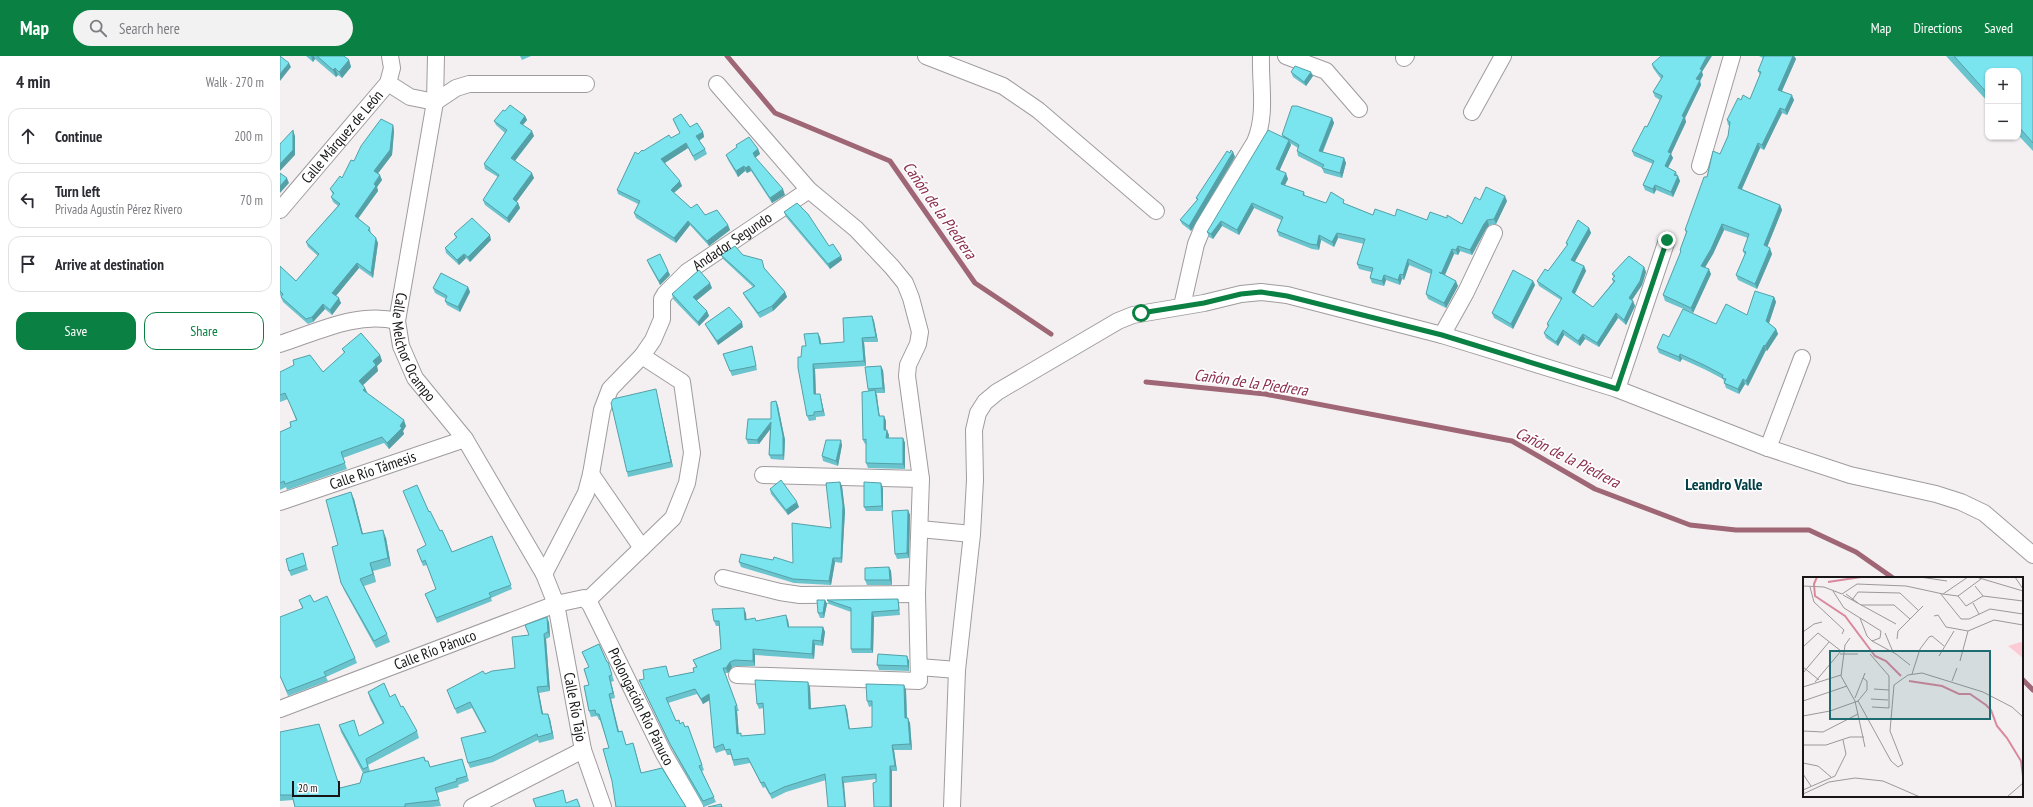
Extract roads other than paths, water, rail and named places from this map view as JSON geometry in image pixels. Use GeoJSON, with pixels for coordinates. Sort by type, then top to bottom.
{"type":"FeatureCollection","features":[{"type":"Feature","properties":{"kind":"street","name":"Calle Melchor Ocampo"},"geometry":{"type":"LineString","coordinates":[[436,56],[435,102],[397,321],[401,346],[415,378],[465,440],[544,574],[556,604]]}},
{"type":"Feature","properties":{"kind":"street"},"geometry":{"type":"LineString","coordinates":[[926,56],[962,63],[1002,86],[1038,110],[1156,211]]}},
{"type":"Feature","properties":{"kind":"street"},"geometry":{"type":"LineString","coordinates":[[1182,306],[1196,244],[1203,226],[1255,142],[1260,130],[1263,117],[1261,56]]}},
{"type":"Feature","properties":{"kind":"street"},"geometry":{"type":"LineString","coordinates":[[1286,56],[1326,71],[1360,109]]}},
{"type":"Feature","properties":{"kind":"street"},"geometry":{"type":"LineString","coordinates":[[1472,112],[1503,56]]}},
{"type":"Feature","properties":{"kind":"street"},"geometry":{"type":"LineString","coordinates":[[1700,166],[1732,56]]}},
{"type":"Feature","properties":{"kind":"street","name":"Calle Márquez de León"},"geometry":{"type":"LineString","coordinates":[[280,210],[388,82],[392,68],[391,57]]}},
{"type":"Feature","properties":{"kind":"street"},"geometry":{"type":"LineString","coordinates":[[388,82],[410,97],[435,102],[456,88],[469,84],[586,84]]}},
{"type":"Feature","properties":{"kind":"street"},"geometry":{"type":"LineString","coordinates":[[717,84],[809,190],[856,229],[892,267],[905,283],[911,298],[920,332],[918,344],[908,365],[907,376],[921,480],[917,594],[919,681],[737,675]]}},
{"type":"Feature","properties":{"kind":"street","name":"Andador Segundo"},"geometry":{"type":"LineString","coordinates":[[642,356],[653,340],[662,319],[662,299],[669,288],[687,272],[809,190]]}},
{"type":"Feature","properties":{"kind":"street"},"geometry":{"type":"LineString","coordinates":[[1442,335],[1466,292],[1494,233]]}},
{"type":"Feature","properties":{"kind":"street"},"geometry":{"type":"LineString","coordinates":[[1617,389],[1667,240]]}},
{"type":"Feature","properties":{"kind":"street"},"geometry":{"type":"LineString","coordinates":[[952,807],[957,670],[972,534],[975,480],[974,430],[978,414],[985,402],[997,392],[1118,321],[1149,311],[1204,303],[1241,294],[1261,292],[1287,296],[1442,335],[1617,389],[1768,448],[1850,475],[1936,494],[1961,502],[1984,513],[2033,555]]}},
{"type":"Feature","properties":{"kind":"street"},"geometry":{"type":"LineString","coordinates":[[280,344],[354,320],[387,318],[397,321]]}},
{"type":"Feature","properties":{"kind":"street"},"geometry":{"type":"LineString","coordinates":[[544,574],[586,493],[591,474],[602,410],[610,389],[642,356],[682,382],[692,453],[687,483],[673,518],[589,602]]}},
{"type":"Feature","properties":{"kind":"street"},"geometry":{"type":"LineString","coordinates":[[1768,448],[1802,358]]}},
{"type":"Feature","properties":{"kind":"street","name":"Calle Río Támesis"},"geometry":{"type":"LineString","coordinates":[[280,502],[465,440]]}},
{"type":"Feature","properties":{"kind":"street"},"geometry":{"type":"LineString","coordinates":[[591,474],[642,548]]}},
{"type":"Feature","properties":{"kind":"street"},"geometry":{"type":"LineString","coordinates":[[763,475],[921,480]]}},
{"type":"Feature","properties":{"kind":"street"},"geometry":{"type":"LineString","coordinates":[[920,529],[972,534]]}},
{"type":"Feature","properties":{"kind":"street"},"geometry":{"type":"LineString","coordinates":[[723,578],[800,595],[917,594]]}},
{"type":"Feature","properties":{"kind":"street","name":"Calle Río Pánuco"},"geometry":{"type":"LineString","coordinates":[[280,709],[556,604],[581,598],[589,602]]}},
{"type":"Feature","properties":{"kind":"street","name":"Prolongación Río Pánuco"},"geometry":{"type":"LineString","coordinates":[[589,602],[664,754],[695,807]]}},
{"type":"Feature","properties":{"kind":"street","name":"Calle Río Tajo"},"geometry":{"type":"LineString","coordinates":[[556,604],[583,750],[604,807]]}},
{"type":"Feature","properties":{"kind":"street"},"geometry":{"type":"LineString","coordinates":[[919,667],[957,670]]}},
{"type":"Feature","properties":{"kind":"street"},"geometry":{"type":"LineString","coordinates":[[472,807],[583,750]]}},
{"type":"Feature","properties":{"kind":"waterway","name":"Cañón de la Piedrera"},"geometry":{"type":"LineString","coordinates":[[727,56],[775,113],[890,161],[975,283],[1051,334]]}},
{"type":"Feature","properties":{"kind":"waterway","name":"Cañón de la Piedrera"},"geometry":{"type":"LineString","coordinates":[[1146,382],[1265,394],[1512,441],[1595,489],[1690,525],[1736,530],[1809,530],[1856,552],[1892,577]]}},
{"type":"Feature","properties":{"kind":"waterway","name":"Cañón de la Piedrera"},"geometry":{"type":"LineString","coordinates":[[2023,680],[2033,690]]}},
{"type":"Feature","properties":{"kind":"district","name":"Leandro Valle"},"geometry":{"type":"Point","coordinates":[1724,484]}}]}
